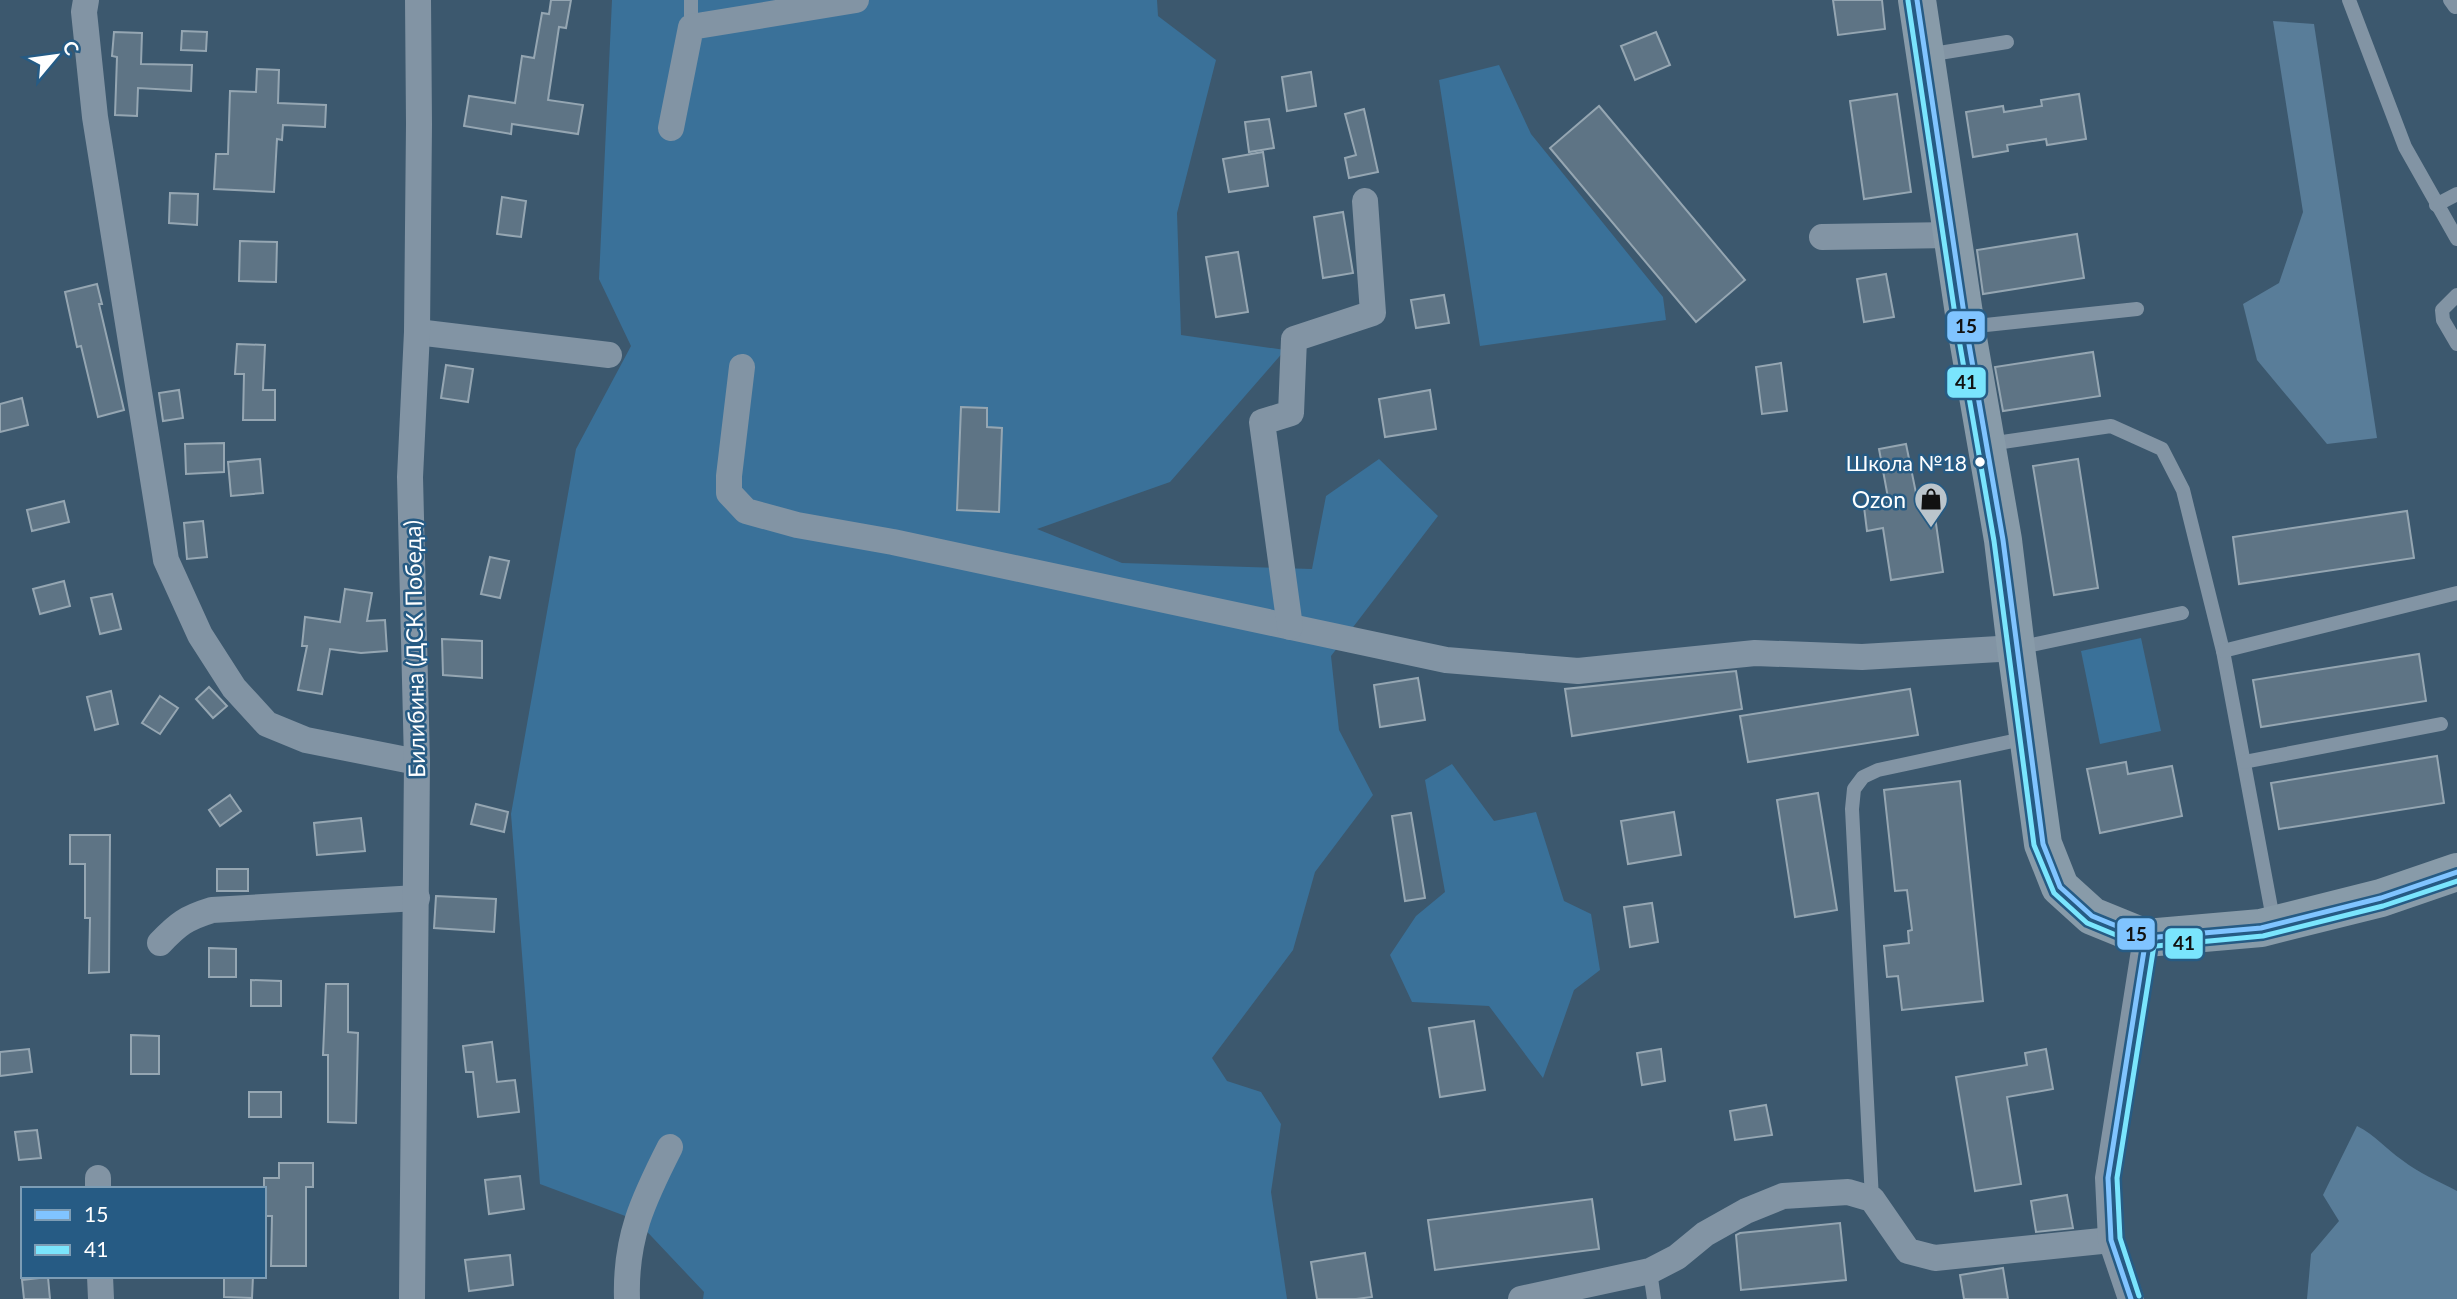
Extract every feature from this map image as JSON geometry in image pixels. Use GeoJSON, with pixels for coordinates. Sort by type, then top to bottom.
{"type":"FeatureCollection","features":[{"type":"Feature","properties":{"kind":"main road"},"geometry":{"type":"LineString","coordinates":[[1917,0],[1965,327],[2003,540],[2043,844],[2060,887],[2092,916],[2146,938],[2261,928],[2381,898],[2457,872]]}},
{"type":"Feature","properties":{"kind":"street"},"geometry":{"type":"LineString","coordinates":[[86,0],[84,12],[95,117],[166,560],[200,635],[234,688],[267,724],[306,740],[416,762]]}},
{"type":"Feature","properties":{"kind":"street","name":"Билибина (ДСК Победа)"},"geometry":{"type":"LineString","coordinates":[[412,1299],[417,898],[410,477],[417,332],[418,0]]}},
{"type":"Feature","properties":{"kind":"street"},"geometry":{"type":"LineString","coordinates":[[671,128],[691,27],[856,0]]}},
{"type":"Feature","properties":{"kind":"street"},"geometry":{"type":"LineString","coordinates":[[1290,627],[1262,422],[1291,413],[1294,340],[1373,313],[1365,201]]}},
{"type":"Feature","properties":{"kind":"street"},"geometry":{"type":"LineString","coordinates":[[1822,237],[1952,235]]}},
{"type":"Feature","properties":{"kind":"street"},"geometry":{"type":"LineString","coordinates":[[417,332],[609,355]]}},
{"type":"Feature","properties":{"kind":"street"},"geometry":{"type":"LineString","coordinates":[[742,367],[729,493],[746,511],[797,525],[893,542],[1446,660],[1578,671],[1755,653],[1862,657],[2016,648]]}},
{"type":"Feature","properties":{"kind":"street"},"geometry":{"type":"LineString","coordinates":[[160,943],[179,923],[212,910],[417,898]]}},
{"type":"Feature","properties":{"kind":"street"},"geometry":{"type":"LineString","coordinates":[[2131,1299],[2111,1240],[2108,1178],[2146,938]]}},
{"type":"Feature","properties":{"kind":"street"},"geometry":{"type":"LineString","coordinates":[[627,1299],[630,1242],[643,1199],[670,1147]]}},
{"type":"Feature","properties":{"kind":"street"},"geometry":{"type":"LineString","coordinates":[[1521,1299],[1650,1270],[1677,1256],[1705,1234],[1746,1210],[1783,1196],[1848,1192],[1872,1199],[1908,1251],[1935,1258],[2111,1240]]}},
{"type":"Feature","properties":{"kind":"street"},"geometry":{"type":"LineString","coordinates":[[100,1278],[101,1299]]}},
{"type":"Feature","properties":{"kind":"lane"},"geometry":{"type":"LineString","coordinates":[[691,0],[691,27]]}},
{"type":"Feature","properties":{"kind":"lane"},"geometry":{"type":"LineString","coordinates":[[2349,0],[2405,147],[2457,239]]}},
{"type":"Feature","properties":{"kind":"lane"},"geometry":{"type":"LineString","coordinates":[[2450,0],[2457,6]]}},
{"type":"Feature","properties":{"kind":"lane"},"geometry":{"type":"LineString","coordinates":[[1926,55],[2007,42]]}},
{"type":"Feature","properties":{"kind":"lane"},"geometry":{"type":"LineString","coordinates":[[2436,205],[2457,194]]}},
{"type":"Feature","properties":{"kind":"lane"},"geometry":{"type":"LineString","coordinates":[[2457,295],[2442,310],[2443,320],[2457,344]]}},
{"type":"Feature","properties":{"kind":"lane"},"geometry":{"type":"LineString","coordinates":[[1965,327],[2137,309]]}},
{"type":"Feature","properties":{"kind":"lane"},"geometry":{"type":"LineString","coordinates":[[1988,444],[2111,426],[2162,449],[2183,490],[2223,651],[2274,924]]}},
{"type":"Feature","properties":{"kind":"lane"},"geometry":{"type":"LineString","coordinates":[[2223,651],[2457,593]]}},
{"type":"Feature","properties":{"kind":"lane"},"geometry":{"type":"LineString","coordinates":[[2016,648],[2182,613]]}},
{"type":"Feature","properties":{"kind":"lane"},"geometry":{"type":"LineString","coordinates":[[2244,762],[2441,724]]}},
{"type":"Feature","properties":{"kind":"lane"},"geometry":{"type":"LineString","coordinates":[[1872,1199],[1856,913],[1852,809],[1854,789],[1863,777],[1878,770],[2029,738]]}},
{"type":"Feature","properties":{"kind":"lane"},"geometry":{"type":"LineString","coordinates":[[1650,1270],[1654,1299]]}},
{"type":"Feature","properties":{"kind":"shaded area"},"geometry":{"type":"Polygon","coordinates":[[[612,0],[1157,0],[1158,16],[1216,60],[1177,213],[1181,335],[1285,350],[1170,482],[1037,529],[1122,563],[1312,569],[1326,496],[1379,459],[1438,516],[1331,656],[1339,730],[1373,795],[1315,872],[1293,950],[1212,1058],[1227,1081],[1261,1092],[1281,1124],[1271,1192],[1287,1299],[703,1299],[704,1292],[636,1220],[540,1184],[511,814],[576,449],[631,346],[599,279],[612,0]]]}},
{"type":"Feature","properties":{"kind":"shaded area"},"geometry":{"type":"Polygon","coordinates":[[[2273,21],[2314,24],[2377,438],[2327,444],[2257,360],[2243,304],[2279,283],[2303,212],[2273,21]]]}},
{"type":"Feature","properties":{"kind":"shaded area"},"geometry":{"type":"Polygon","coordinates":[[[1499,65],[1531,134],[1663,297],[1666,320],[1480,346],[1439,80],[1499,65]]]}},
{"type":"Feature","properties":{"kind":"shaded area"},"geometry":{"type":"Polygon","coordinates":[[[2141,638],[2161,731],[2100,744],[2081,651],[2141,638]]]}},
{"type":"Feature","properties":{"kind":"shaded area"},"geometry":{"type":"Polygon","coordinates":[[[1452,764],[1494,821],[1536,812],[1564,901],[1591,914],[1600,970],[1574,990],[1543,1078],[1489,1006],[1412,1002],[1390,955],[1416,916],[1445,892],[1425,780],[1452,764]]]}},
{"type":"Feature","properties":{"kind":"shaded area"},"geometry":{"type":"Polygon","coordinates":[[[2357,1126],[2408,1165],[2457,1191],[2457,1299],[2307,1299],[2311,1254],[2339,1221],[2323,1195],[2357,1126]]]}},
{"type":"Feature","properties":{"kind":"building"},"geometry":{"type":"Polygon","coordinates":[[[551,0],[571,0],[566,28],[559,27],[548,100],[583,105],[578,134],[512,124],[511,134],[464,126],[469,96],[515,103],[522,56],[534,58],[542,13],[549,14],[551,0]]]}},
{"type":"Feature","properties":{"kind":"building"},"geometry":{"type":"Polygon","coordinates":[[[1833,0],[1882,0],[1885,29],[1838,35],[1833,0]]]}},
{"type":"Feature","properties":{"kind":"building"},"geometry":{"type":"Polygon","coordinates":[[[182,31],[207,32],[206,51],[181,50],[182,31]]]}},
{"type":"Feature","properties":{"kind":"building"},"geometry":{"type":"Polygon","coordinates":[[[114,32],[142,33],[141,64],[192,65],[191,91],[138,88],[137,116],[115,115],[117,57],[112,56],[114,32]]]}},
{"type":"Feature","properties":{"kind":"building"},"geometry":{"type":"Polygon","coordinates":[[[1656,32],[1670,65],[1635,80],[1621,46],[1656,32]]]}},
{"type":"Feature","properties":{"kind":"building"},"geometry":{"type":"Polygon","coordinates":[[[257,69],[279,70],[278,103],[326,105],[325,127],[283,125],[282,140],[277,139],[274,192],[214,189],[216,154],[228,154],[230,91],[256,92],[257,69]]]}},
{"type":"Feature","properties":{"kind":"building"},"geometry":{"type":"Polygon","coordinates":[[[1311,72],[1316,106],[1287,111],[1282,77],[1311,72]]]}},
{"type":"Feature","properties":{"kind":"building"},"geometry":{"type":"Polygon","coordinates":[[[1897,94],[1911,192],[1864,199],[1850,101],[1897,94]]]}},
{"type":"Feature","properties":{"kind":"building"},"geometry":{"type":"Polygon","coordinates":[[[2079,94],[2086,139],[2047,145],[2046,139],[2007,145],[2008,151],[1973,157],[1966,112],[2003,106],[2004,112],[2042,106],[2041,100],[2079,94]]]}},
{"type":"Feature","properties":{"kind":"building"},"geometry":{"type":"Polygon","coordinates":[[[1599,106],[1745,280],[1696,322],[1550,148],[1599,106]]]}},
{"type":"Feature","properties":{"kind":"building"},"geometry":{"type":"Polygon","coordinates":[[[1364,109],[1378,172],[1349,178],[1345,158],[1356,155],[1345,114],[1364,109]]]}},
{"type":"Feature","properties":{"kind":"building"},"geometry":{"type":"Polygon","coordinates":[[[1269,119],[1274,148],[1249,152],[1245,122],[1269,119]]]}},
{"type":"Feature","properties":{"kind":"building"},"geometry":{"type":"Polygon","coordinates":[[[1263,152],[1268,186],[1229,192],[1223,159],[1263,152]]]}},
{"type":"Feature","properties":{"kind":"building"},"geometry":{"type":"Polygon","coordinates":[[[170,193],[198,194],[197,225],[169,223],[170,193]]]}},
{"type":"Feature","properties":{"kind":"building"},"geometry":{"type":"Polygon","coordinates":[[[502,197],[526,201],[521,237],[497,234],[502,197]]]}},
{"type":"Feature","properties":{"kind":"building"},"geometry":{"type":"Polygon","coordinates":[[[1343,212],[1353,273],[1323,278],[1314,217],[1343,212]]]}},
{"type":"Feature","properties":{"kind":"building"},"geometry":{"type":"Polygon","coordinates":[[[2077,234],[2084,278],[1983,294],[1977,250],[2077,234]]]}},
{"type":"Feature","properties":{"kind":"building"},"geometry":{"type":"Polygon","coordinates":[[[240,241],[277,242],[276,282],[239,281],[240,241]]]}},
{"type":"Feature","properties":{"kind":"building"},"geometry":{"type":"Polygon","coordinates":[[[1238,252],[1248,312],[1216,317],[1206,257],[1238,252]]]}},
{"type":"Feature","properties":{"kind":"building"},"geometry":{"type":"Polygon","coordinates":[[[1886,274],[1894,317],[1864,322],[1857,279],[1886,274]]]}},
{"type":"Feature","properties":{"kind":"building"},"geometry":{"type":"Polygon","coordinates":[[[97,284],[102,304],[99,304],[124,410],[98,417],[81,346],[77,347],[65,292],[97,284]]]}},
{"type":"Feature","properties":{"kind":"building"},"geometry":{"type":"Polygon","coordinates":[[[1444,295],[1449,323],[1416,328],[1411,300],[1444,295]]]}},
{"type":"Feature","properties":{"kind":"building"},"geometry":{"type":"Polygon","coordinates":[[[237,344],[265,345],[263,390],[275,390],[275,420],[243,420],[244,374],[235,374],[237,344]]]}},
{"type":"Feature","properties":{"kind":"building"},"geometry":{"type":"Polygon","coordinates":[[[2093,352],[2100,396],[2003,411],[1995,367],[2093,352]]]}},
{"type":"Feature","properties":{"kind":"building"},"geometry":{"type":"Polygon","coordinates":[[[1781,363],[1787,411],[1762,414],[1756,367],[1781,363]]]}},
{"type":"Feature","properties":{"kind":"building"},"geometry":{"type":"Polygon","coordinates":[[[446,365],[473,369],[468,402],[441,398],[446,365]]]}},
{"type":"Feature","properties":{"kind":"building"},"geometry":{"type":"Polygon","coordinates":[[[179,390],[183,418],[163,421],[159,393],[179,390]]]}},
{"type":"Feature","properties":{"kind":"building"},"geometry":{"type":"Polygon","coordinates":[[[1430,390],[1436,429],[1385,437],[1379,399],[1430,390]]]}},
{"type":"Feature","properties":{"kind":"building"},"geometry":{"type":"Polygon","coordinates":[[[22,398],[28,425],[0,432],[0,404],[22,398]]]}},
{"type":"Feature","properties":{"kind":"building"},"geometry":{"type":"Polygon","coordinates":[[[961,407],[987,408],[987,427],[1002,428],[999,512],[957,510],[961,407]]]}},
{"type":"Feature","properties":{"kind":"building"},"geometry":{"type":"Polygon","coordinates":[[[224,443],[224,472],[186,474],[185,444],[224,443]]]}},
{"type":"Feature","properties":{"kind":"building"},"geometry":{"type":"Polygon","coordinates":[[[1906,444],[1917,498],[1932,496],[1943,572],[1891,580],[1883,528],[1867,531],[1864,507],[1889,503],[1879,449],[1906,444]]]}},
{"type":"Feature","properties":{"kind":"building"},"geometry":{"type":"Polygon","coordinates":[[[260,459],[263,493],[231,496],[228,462],[260,459]]]}},
{"type":"Feature","properties":{"kind":"building"},"geometry":{"type":"Polygon","coordinates":[[[2078,459],[2098,588],[2054,595],[2033,466],[2078,459]]]}},
{"type":"Feature","properties":{"kind":"building"},"geometry":{"type":"Polygon","coordinates":[[[64,501],[69,522],[32,531],[27,510],[64,501]]]}},
{"type":"Feature","properties":{"kind":"building"},"geometry":{"type":"Polygon","coordinates":[[[2407,511],[2414,558],[2239,584],[2233,537],[2407,511]]]}},
{"type":"Feature","properties":{"kind":"building"},"geometry":{"type":"Polygon","coordinates":[[[203,521],[207,557],[187,559],[184,523],[203,521]]]}},
{"type":"Feature","properties":{"kind":"building"},"geometry":{"type":"Polygon","coordinates":[[[490,557],[509,561],[500,598],[481,594],[490,557]]]}},
{"type":"Feature","properties":{"kind":"building"},"geometry":{"type":"Polygon","coordinates":[[[64,581],[70,606],[40,614],[33,589],[64,581]]]}},
{"type":"Feature","properties":{"kind":"building"},"geometry":{"type":"Polygon","coordinates":[[[345,589],[372,593],[367,621],[385,620],[387,651],[361,653],[330,649],[322,694],[298,690],[307,646],[302,646],[305,617],[340,622],[345,589]]]}},
{"type":"Feature","properties":{"kind":"building"},"geometry":{"type":"Polygon","coordinates":[[[112,594],[121,629],[100,634],[91,598],[112,594]]]}},
{"type":"Feature","properties":{"kind":"building"},"geometry":{"type":"Polygon","coordinates":[[[442,639],[482,641],[482,678],[443,675],[442,639]]]}},
{"type":"Feature","properties":{"kind":"building"},"geometry":{"type":"Polygon","coordinates":[[[2419,654],[2426,701],[2261,727],[2253,680],[2419,654]]]}},
{"type":"Feature","properties":{"kind":"building"},"geometry":{"type":"Polygon","coordinates":[[[1736,671],[1742,709],[1572,736],[1565,689],[1736,671]]]}},
{"type":"Feature","properties":{"kind":"building"},"geometry":{"type":"Polygon","coordinates":[[[1418,678],[1425,720],[1380,727],[1374,685],[1418,678]]]}},
{"type":"Feature","properties":{"kind":"building"},"geometry":{"type":"Polygon","coordinates":[[[209,687],[227,706],[213,718],[196,699],[209,687]]]}},
{"type":"Feature","properties":{"kind":"building"},"geometry":{"type":"Polygon","coordinates":[[[1910,689],[1918,735],[1748,762],[1740,716],[1910,689]]]}},
{"type":"Feature","properties":{"kind":"building"},"geometry":{"type":"Polygon","coordinates":[[[111,691],[118,724],[95,730],[87,697],[111,691]]]}},
{"type":"Feature","properties":{"kind":"building"},"geometry":{"type":"Polygon","coordinates":[[[160,696],[178,708],[160,734],[142,723],[160,696]]]}},
{"type":"Feature","properties":{"kind":"building"},"geometry":{"type":"Polygon","coordinates":[[[2437,756],[2444,803],[2279,829],[2271,783],[2437,756]]]}},
{"type":"Feature","properties":{"kind":"building"},"geometry":{"type":"Polygon","coordinates":[[[2126,762],[2128,774],[2172,766],[2182,816],[2100,833],[2087,769],[2126,762]]]}},
{"type":"Feature","properties":{"kind":"building"},"geometry":{"type":"Polygon","coordinates":[[[1960,781],[1983,1001],[1902,1010],[1898,976],[1887,977],[1884,946],[1909,943],[1908,931],[1912,930],[1907,890],[1895,891],[1884,790],[1960,781]]]}},
{"type":"Feature","properties":{"kind":"building"},"geometry":{"type":"Polygon","coordinates":[[[1818,793],[1837,910],[1795,917],[1777,800],[1818,793]]]}},
{"type":"Feature","properties":{"kind":"building"},"geometry":{"type":"Polygon","coordinates":[[[230,795],[241,811],[220,826],[209,810],[230,795]]]}},
{"type":"Feature","properties":{"kind":"building"},"geometry":{"type":"Polygon","coordinates":[[[476,804],[508,812],[504,832],[471,824],[476,804]]]}},
{"type":"Feature","properties":{"kind":"building"},"geometry":{"type":"Polygon","coordinates":[[[1674,812],[1681,855],[1628,864],[1621,821],[1674,812]]]}},
{"type":"Feature","properties":{"kind":"building"},"geometry":{"type":"Polygon","coordinates":[[[1411,813],[1425,898],[1405,901],[1392,816],[1411,813]]]}},
{"type":"Feature","properties":{"kind":"building"},"geometry":{"type":"Polygon","coordinates":[[[361,818],[365,851],[317,855],[314,823],[361,818]]]}},
{"type":"Feature","properties":{"kind":"building"},"geometry":{"type":"Polygon","coordinates":[[[70,835],[110,835],[109,972],[89,973],[90,918],[85,918],[85,864],[70,864],[70,835]]]}},
{"type":"Feature","properties":{"kind":"building"},"geometry":{"type":"Polygon","coordinates":[[[217,869],[248,869],[248,891],[217,891],[217,869]]]}},
{"type":"Feature","properties":{"kind":"building"},"geometry":{"type":"Polygon","coordinates":[[[436,896],[496,899],[494,932],[434,928],[436,896]]]}},
{"type":"Feature","properties":{"kind":"building"},"geometry":{"type":"Polygon","coordinates":[[[1652,903],[1658,942],[1630,947],[1624,907],[1652,903]]]}},
{"type":"Feature","properties":{"kind":"building"},"geometry":{"type":"Polygon","coordinates":[[[209,948],[236,949],[236,977],[209,977],[209,948]]]}},
{"type":"Feature","properties":{"kind":"building"},"geometry":{"type":"Polygon","coordinates":[[[251,980],[281,981],[281,1006],[251,1006],[251,980]]]}},
{"type":"Feature","properties":{"kind":"building"},"geometry":{"type":"Polygon","coordinates":[[[326,984],[348,984],[348,1032],[358,1033],[356,1123],[328,1122],[328,1055],[323,1055],[326,984]]]}},
{"type":"Feature","properties":{"kind":"building"},"geometry":{"type":"Polygon","coordinates":[[[1474,1021],[1485,1090],[1440,1097],[1429,1028],[1474,1021]]]}},
{"type":"Feature","properties":{"kind":"building"},"geometry":{"type":"Polygon","coordinates":[[[131,1035],[159,1036],[159,1074],[131,1074],[131,1035]]]}},
{"type":"Feature","properties":{"kind":"building"},"geometry":{"type":"Polygon","coordinates":[[[492,1042],[497,1082],[515,1080],[519,1112],[478,1117],[473,1072],[466,1072],[463,1046],[492,1042]]]}},
{"type":"Feature","properties":{"kind":"building"},"geometry":{"type":"Polygon","coordinates":[[[29,1049],[32,1072],[0,1076],[0,1052],[29,1049]]]}},
{"type":"Feature","properties":{"kind":"building"},"geometry":{"type":"Polygon","coordinates":[[[1661,1049],[1665,1081],[1642,1085],[1637,1053],[1661,1049]]]}},
{"type":"Feature","properties":{"kind":"building"},"geometry":{"type":"Polygon","coordinates":[[[2046,1049],[2053,1089],[2007,1097],[2021,1184],[1975,1191],[1956,1077],[2027,1065],[2025,1053],[2046,1049]]]}},
{"type":"Feature","properties":{"kind":"building"},"geometry":{"type":"Polygon","coordinates":[[[249,1092],[281,1092],[281,1117],[249,1117],[249,1092]]]}},
{"type":"Feature","properties":{"kind":"building"},"geometry":{"type":"Polygon","coordinates":[[[1766,1105],[1772,1135],[1735,1140],[1730,1111],[1766,1105]]]}},
{"type":"Feature","properties":{"kind":"building"},"geometry":{"type":"Polygon","coordinates":[[[37,1130],[41,1158],[19,1160],[15,1132],[37,1130]]]}},
{"type":"Feature","properties":{"kind":"building"},"geometry":{"type":"Polygon","coordinates":[[[279,1163],[313,1163],[313,1187],[306,1187],[306,1266],[271,1266],[272,1216],[266,1216],[264,1178],[279,1178],[279,1163]]]}},
{"type":"Feature","properties":{"kind":"building"},"geometry":{"type":"Polygon","coordinates":[[[520,1176],[524,1209],[489,1214],[485,1180],[520,1176]]]}},
{"type":"Feature","properties":{"kind":"building"},"geometry":{"type":"Polygon","coordinates":[[[2067,1195],[2073,1228],[2036,1232],[2031,1201],[2067,1195]]]}},
{"type":"Feature","properties":{"kind":"building"},"geometry":{"type":"Polygon","coordinates":[[[1592,1199],[1599,1249],[1435,1270],[1428,1220],[1592,1199]]]}},
{"type":"Feature","properties":{"kind":"building"},"geometry":{"type":"Polygon","coordinates":[[[1840,1223],[1846,1280],[1741,1290],[1736,1235],[1840,1223]]]}},
{"type":"Feature","properties":{"kind":"building"},"geometry":{"type":"Polygon","coordinates":[[[1365,1253],[1372,1297],[1317,1299],[1311,1262],[1365,1253]]]}},
{"type":"Feature","properties":{"kind":"building"},"geometry":{"type":"Polygon","coordinates":[[[510,1255],[513,1285],[469,1291],[465,1260],[510,1255]]]}},
{"type":"Feature","properties":{"kind":"building"},"geometry":{"type":"Polygon","coordinates":[[[2003,1268],[2008,1299],[1964,1299],[1960,1275],[2003,1268]]]}},
{"type":"Feature","properties":{"kind":"building"},"geometry":{"type":"Polygon","coordinates":[[[48,1278],[50,1299],[24,1299],[22,1280],[48,1278]]]}},
{"type":"Feature","properties":{"kind":"building"},"geometry":{"type":"Polygon","coordinates":[[[224,1278],[253,1278],[252,1298],[224,1297],[224,1278]]]}},
{"type":"Feature","properties":{"kind":"transit line","name":"15"},"geometry":{"type":"LineString","coordinates":[[1917,0],[1966,327],[2003,540],[2043,844],[2060,887],[2092,916],[2146,938],[2261,928],[2381,898],[2457,872]]}},
{"type":"Feature","properties":{"kind":"transit line","name":"41"},"geometry":{"type":"LineString","coordinates":[[1908,1],[1957,328],[1994,541],[2034,845],[2054,893],[2087,923],[2145,947],[2263,936],[2383,906],[2457,881]]}},
{"type":"Feature","properties":{"kind":"transit line","name":"15"},"geometry":{"type":"LineString","coordinates":[[2131,1299],[2111,1240],[2108,1178],[2146,938]]}},
{"type":"Feature","properties":{"kind":"transit line","name":"41"},"geometry":{"type":"LineString","coordinates":[[2139,1296],[2120,1238],[2117,1178],[2155,939]]}},
{"type":"Feature","properties":{"kind":"place","name":"Школа №18"},"geometry":{"type":"Point","coordinates":[1980,462]}},
{"type":"Feature","properties":{"kind":"place","name":"Ozon"},"geometry":{"type":"Point","coordinates":[1931,529]}}]}
